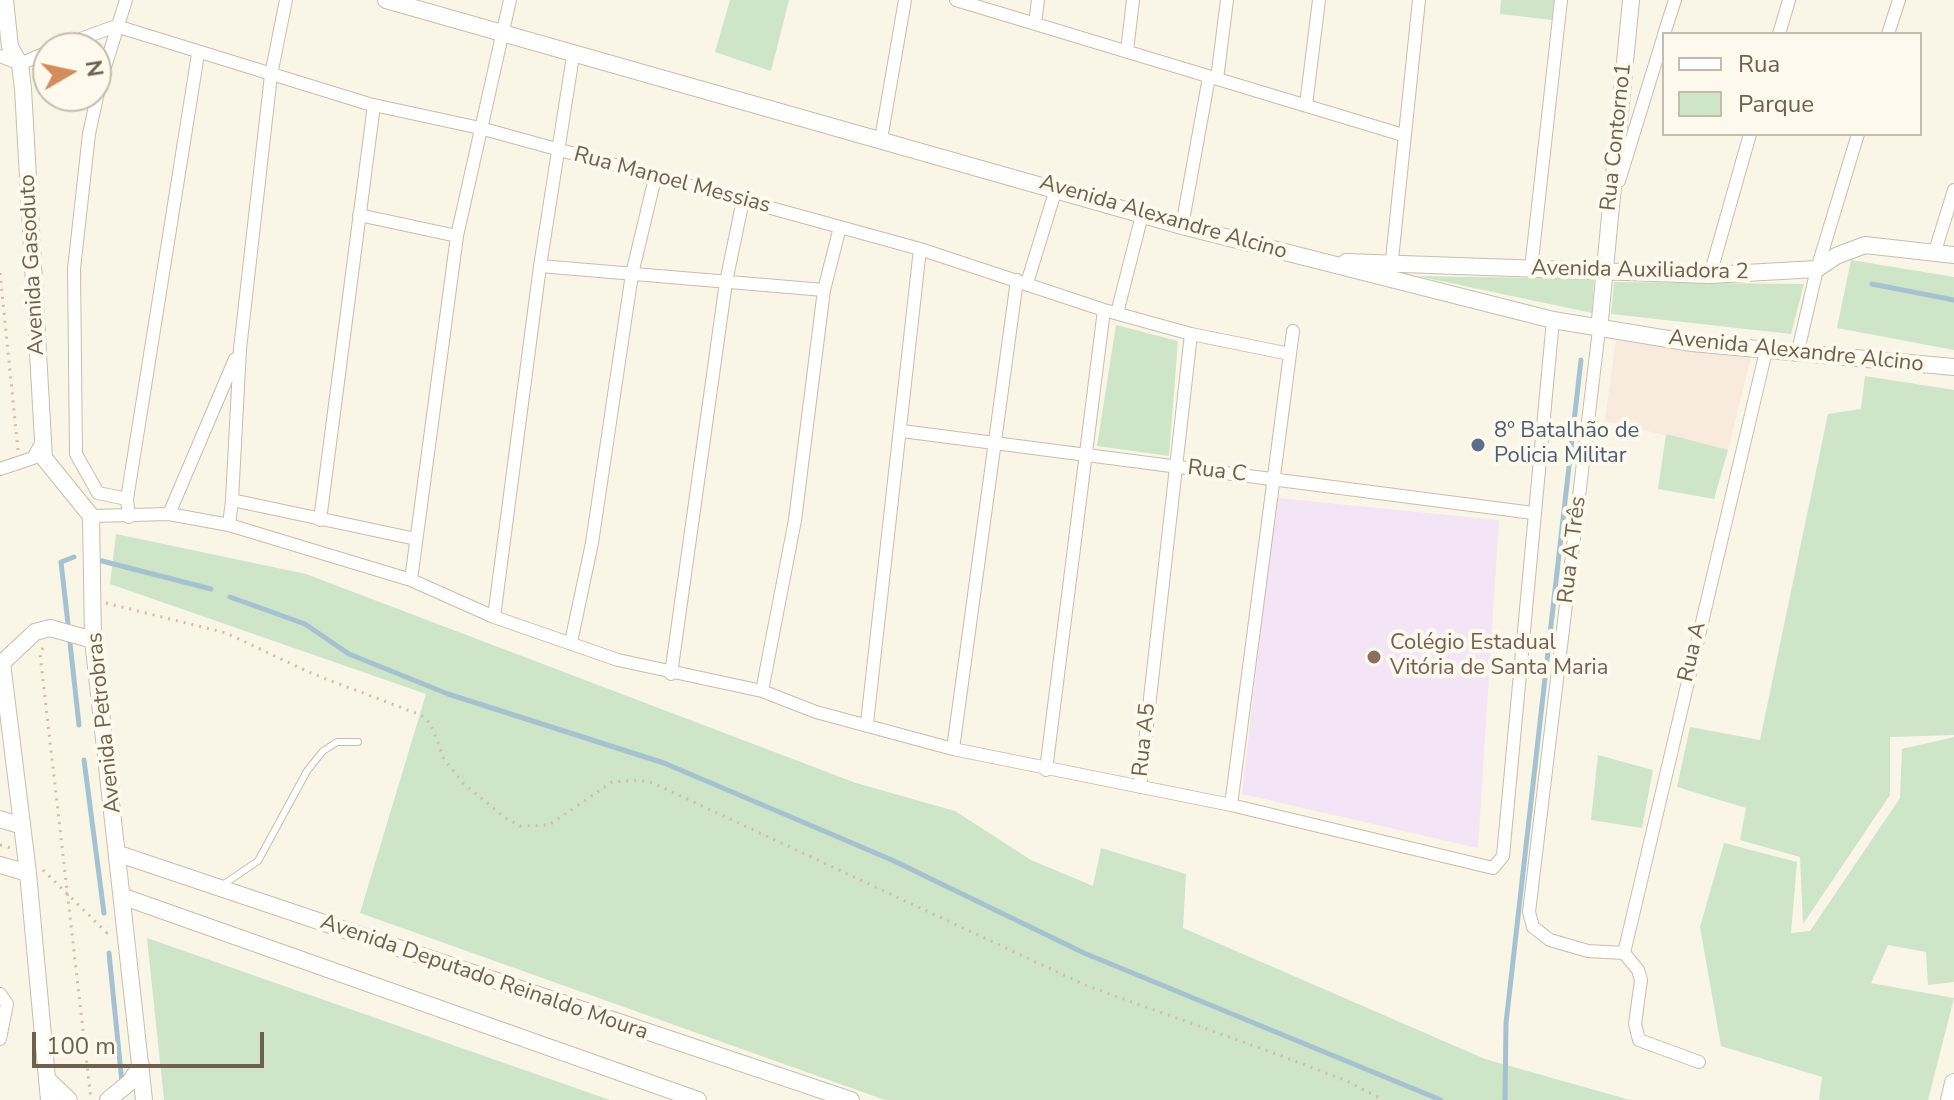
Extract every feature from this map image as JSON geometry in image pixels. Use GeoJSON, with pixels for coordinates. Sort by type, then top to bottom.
{"type":"FeatureCollection","features":[{"type":"Feature","properties":{"kind":"main road"},"geometry":{"type":"LineString","coordinates":[[1950,1100],[1954,1083]]}},
{"type":"Feature","properties":{"kind":"street","name":"Avenida Gasoduto"},"geometry":{"type":"LineString","coordinates":[[5,0],[10,47],[20,64],[44,458],[91,516]]}},
{"type":"Feature","properties":{"kind":"street"},"geometry":{"type":"LineString","coordinates":[[126,0],[100,83],[80,194],[74,269],[76,454],[98,493],[127,499]]}},
{"type":"Feature","properties":{"kind":"street"},"geometry":{"type":"LineString","coordinates":[[229,525],[240,349],[271,75],[286,0]]}},
{"type":"Feature","properties":{"kind":"street","name":"Avenida Alexandre Alcino"},"geometry":{"type":"LineString","coordinates":[[386,0],[573,56],[881,139],[1182,226],[1320,262],[1390,271],[1553,320],[1599,330],[1797,355],[1954,367]]}},
{"type":"Feature","properties":{"kind":"street"},"geometry":{"type":"LineString","coordinates":[[411,580],[457,236],[510,0]]}},
{"type":"Feature","properties":{"kind":"street"},"geometry":{"type":"LineString","coordinates":[[881,139],[905,0]]}},
{"type":"Feature","properties":{"kind":"street"},"geometry":{"type":"LineString","coordinates":[[956,0],[1403,135]]}},
{"type":"Feature","properties":{"kind":"street"},"geometry":{"type":"LineString","coordinates":[[1035,23],[1038,0]]}},
{"type":"Feature","properties":{"kind":"street"},"geometry":{"type":"LineString","coordinates":[[1127,51],[1133,0]]}},
{"type":"Feature","properties":{"kind":"street"},"geometry":{"type":"LineString","coordinates":[[1182,226],[1227,0]]}},
{"type":"Feature","properties":{"kind":"street"},"geometry":{"type":"LineString","coordinates":[[1306,105],[1319,0]]}},
{"type":"Feature","properties":{"kind":"street"},"geometry":{"type":"LineString","coordinates":[[1390,271],[1419,0]]}},
{"type":"Feature","properties":{"kind":"street"},"geometry":{"type":"LineString","coordinates":[[1531,269],[1561,0]]}},
{"type":"Feature","properties":{"kind":"street","name":"Rua Contorno1"},"geometry":{"type":"LineString","coordinates":[[1599,330],[1602,273],[1631,0]]}},
{"type":"Feature","properties":{"kind":"street"},"geometry":{"type":"LineString","coordinates":[[1665,32],[1675,0]]}},
{"type":"Feature","properties":{"kind":"street"},"geometry":{"type":"LineString","coordinates":[[1780,32],[1789,0]]}},
{"type":"Feature","properties":{"kind":"street"},"geometry":{"type":"LineString","coordinates":[[1889,32],[1899,0]]}},
{"type":"Feature","properties":{"kind":"street"},"geometry":{"type":"LineString","coordinates":[[100,32],[116,26]]}},
{"type":"Feature","properties":{"kind":"street","name":"Rua Manoel Messias"},"geometry":{"type":"LineString","coordinates":[[116,26],[198,54],[374,105],[480,128],[920,249],[1111,312],[1191,334],[1290,354]]}},
{"type":"Feature","properties":{"kind":"street"},"geometry":{"type":"LineString","coordinates":[[1611,208],[1662,41]]}},
{"type":"Feature","properties":{"kind":"street"},"geometry":{"type":"LineString","coordinates":[[129,517],[127,499],[198,54]]}},
{"type":"Feature","properties":{"kind":"street"},"geometry":{"type":"LineString","coordinates":[[0,56],[20,64],[32,59]]}},
{"type":"Feature","properties":{"kind":"street"},"geometry":{"type":"LineString","coordinates":[[494,617],[540,266],[573,56]]}},
{"type":"Feature","properties":{"kind":"street"},"geometry":{"type":"LineString","coordinates":[[320,520],[374,105]]}},
{"type":"Feature","properties":{"kind":"street"},"geometry":{"type":"LineString","coordinates":[[1710,275],[1749,136]]}},
{"type":"Feature","properties":{"kind":"street"},"geometry":{"type":"LineString","coordinates":[[1797,355],[1817,269],[1857,136]]}},
{"type":"Feature","properties":{"kind":"street"},"geometry":{"type":"LineString","coordinates":[[571,642],[592,543],[632,274],[655,178]]}},
{"type":"Feature","properties":{"kind":"street"},"geometry":{"type":"LineString","coordinates":[[953,749],[995,443],[1022,282],[1056,189]]}},
{"type":"Feature","properties":{"kind":"street"},"geometry":{"type":"LineString","coordinates":[[1935,251],[1954,190]]}},
{"type":"Feature","properties":{"kind":"street"},"geometry":{"type":"LineString","coordinates":[[671,674],[726,282],[743,200]]}},
{"type":"Feature","properties":{"kind":"street"},"geometry":{"type":"LineString","coordinates":[[359,215],[457,236]]}},
{"type":"Feature","properties":{"kind":"street"},"geometry":{"type":"LineString","coordinates":[[1046,770],[1086,455],[1111,312],[1142,215]]}},
{"type":"Feature","properties":{"kind":"street"},"geometry":{"type":"LineString","coordinates":[[762,691],[795,520],[824,290],[840,227]]}},
{"type":"Feature","properties":{"kind":"street","name":"Avenida Auxiliadora 2"},"geometry":{"type":"LineString","coordinates":[[1390,271],[1531,269],[1710,275],[1817,269],[1836,256],[1865,245],[1954,255]]}},
{"type":"Feature","properties":{"kind":"street"},"geometry":{"type":"LineString","coordinates":[[867,723],[920,249]]}},
{"type":"Feature","properties":{"kind":"street"},"geometry":{"type":"LineString","coordinates":[[540,266],[824,290]]}},
{"type":"Feature","properties":{"kind":"street"},"geometry":{"type":"LineString","coordinates":[[1533,513],[1553,320]]}},
{"type":"Feature","properties":{"kind":"street","name":"Rua A Três"},"geometry":{"type":"LineString","coordinates":[[1599,330],[1529,912],[1533,927],[1550,940],[1588,951],[1624,953]]}},
{"type":"Feature","properties":{"kind":"street"},"geometry":{"type":"LineString","coordinates":[[1231,805],[1293,331]]}},
{"type":"Feature","properties":{"kind":"street","name":"Rua A5"},"geometry":{"type":"LineString","coordinates":[[1191,334],[1140,787],[1231,805],[1493,868],[1503,856],[1531,583],[1533,513]]}},
{"type":"Feature","properties":{"kind":"street"},"geometry":{"type":"LineString","coordinates":[[169,514],[240,349]]}},
{"type":"Feature","properties":{"kind":"street","name":"Rua A"},"geometry":{"type":"LineString","coordinates":[[1624,953],[1766,351]]}},
{"type":"Feature","properties":{"kind":"street","name":"Rua C"},"geometry":{"type":"LineString","coordinates":[[902,431],[1533,513]]}},
{"type":"Feature","properties":{"kind":"street"},"geometry":{"type":"LineString","coordinates":[[0,469],[33,458],[42,442]]}},
{"type":"Feature","properties":{"kind":"street"},"geometry":{"type":"LineString","coordinates":[[232,500],[416,539]]}},
{"type":"Feature","properties":{"kind":"street"},"geometry":{"type":"LineString","coordinates":[[91,516],[169,514],[229,525],[411,580],[494,617],[671,674],[762,691],[816,712],[867,723],[953,749],[1140,787]]}},
{"type":"Feature","properties":{"kind":"street","name":"Avenida Petrobras"},"geometry":{"type":"LineString","coordinates":[[91,516],[93,640],[128,929],[144,1100]]}},
{"type":"Feature","properties":{"kind":"street"},"geometry":{"type":"LineString","coordinates":[[49,1100],[28,873],[2,663],[35,632],[50,628],[93,640]]}},
{"type":"Feature","properties":{"kind":"street"},"geometry":{"type":"LineString","coordinates":[[0,819],[22,826]]}},
{"type":"Feature","properties":{"kind":"street","name":"Avenida Deputado Reinaldo Moura"},"geometry":{"type":"LineString","coordinates":[[119,854],[851,1100]]}},
{"type":"Feature","properties":{"kind":"street"},"geometry":{"type":"LineString","coordinates":[[0,865],[28,873]]}},
{"type":"Feature","properties":{"kind":"street","name":"Avenida Deputado Reinaldo Moura"},"geometry":{"type":"LineString","coordinates":[[124,897],[698,1100]]}},
{"type":"Feature","properties":{"kind":"street"},"geometry":{"type":"LineString","coordinates":[[1624,953],[1638,970],[1641,980],[1635,1024],[1639,1040],[1699,1062]]}},
{"type":"Feature","properties":{"kind":"street"},"geometry":{"type":"LineString","coordinates":[[0,994],[7,1004],[0,1039]]}},
{"type":"Feature","properties":{"kind":"street"},"geometry":{"type":"LineString","coordinates":[[108,1100],[130,1082],[141,1065]]}},
{"type":"Feature","properties":{"kind":"street"},"geometry":{"type":"LineString","coordinates":[[47,1079],[69,1100]]}},
{"type":"Feature","properties":{"kind":"lane"},"geometry":{"type":"LineString","coordinates":[[218,888],[258,861],[307,771],[323,751],[337,742],[358,742]]}},
{"type":"Feature","properties":{"kind":"path"},"geometry":{"type":"LineString","coordinates":[[0,273],[19,462]]}},
{"type":"Feature","properties":{"kind":"path"},"geometry":{"type":"LineString","coordinates":[[94,599],[226,633],[313,674],[421,715],[431,724],[444,759],[463,783],[504,817],[520,826],[549,825],[585,797],[612,782],[653,783],[1085,985],[1347,1081],[1383,1100]]}},
{"type":"Feature","properties":{"kind":"path"},"geometry":{"type":"LineString","coordinates":[[44,645],[40,654],[91,1100]]}},
{"type":"Feature","properties":{"kind":"path"},"geometry":{"type":"LineString","coordinates":[[0,845],[25,853],[107,933],[110,923]]}},
{"type":"Feature","properties":{"kind":"shaded area"},"geometry":{"type":"Polygon","coordinates":[[[1616,340],[1751,357],[1728,450],[1605,421],[1616,340]]]}},
{"type":"Feature","properties":{"kind":"shaded area","name":"Colégio Estadual Vitória de Santa Maria"},"geometry":{"type":"Polygon","coordinates":[[[1276,498],[1499,520],[1478,848],[1242,794],[1276,498]]]}},
{"type":"Feature","properties":{"kind":"green space"},"geometry":{"type":"Polygon","coordinates":[[[730,0],[789,0],[771,71],[715,52],[730,0]]]}},
{"type":"Feature","properties":{"kind":"green space"},"geometry":{"type":"Polygon","coordinates":[[[1501,0],[1554,0],[1552,20],[1500,14],[1501,0]]]}},
{"type":"Feature","properties":{"kind":"green space"},"geometry":{"type":"Polygon","coordinates":[[[1851,260],[1954,277],[1954,350],[1837,328],[1851,260]]]}},
{"type":"Feature","properties":{"kind":"green space"},"geometry":{"type":"Polygon","coordinates":[[[1417,276],[1594,279],[1592,313],[1417,276]]]}},
{"type":"Feature","properties":{"kind":"green space"},"geometry":{"type":"Polygon","coordinates":[[[1614,282],[1804,284],[1791,334],[1611,314],[1614,282]]]}},
{"type":"Feature","properties":{"kind":"green space"},"geometry":{"type":"Polygon","coordinates":[[[1116,325],[1178,341],[1169,456],[1097,446],[1116,325]]]}},
{"type":"Feature","properties":{"kind":"green space"},"geometry":{"type":"Polygon","coordinates":[[[1865,376],[1954,390],[1954,735],[1890,737],[1890,795],[1803,924],[1800,857],[1740,840],[1746,808],[1677,787],[1690,727],[1760,740],[1828,414],[1861,409],[1865,376]]]}},
{"type":"Feature","properties":{"kind":"green space"},"geometry":{"type":"Polygon","coordinates":[[[1666,434],[1728,450],[1714,499],[1658,489],[1666,434]]]}},
{"type":"Feature","properties":{"kind":"green space"},"geometry":{"type":"Polygon","coordinates":[[[116,534],[306,574],[856,783],[955,811],[1031,860],[1093,886],[1101,848],[1186,874],[1183,928],[1485,1059],[1630,1100],[885,1100],[360,913],[426,694],[110,584],[116,534]]]}},
{"type":"Feature","properties":{"kind":"green space"},"geometry":{"type":"Polygon","coordinates":[[[1954,737],[1954,982],[1928,985],[1926,952],[1888,945],[1871,983],[1954,998],[1928,1100],[1819,1100],[1822,1077],[1721,1046],[1700,927],[1724,843],[1797,862],[1791,933],[1810,931],[1900,798],[1902,749],[1954,737]]]}},
{"type":"Feature","properties":{"kind":"green space"},"geometry":{"type":"Polygon","coordinates":[[[1598,755],[1653,770],[1642,828],[1591,820],[1598,755]]]}},
{"type":"Feature","properties":{"kind":"green space"},"geometry":{"type":"Polygon","coordinates":[[[147,938],[610,1100],[164,1100],[147,938]]]}},
{"type":"Feature","properties":{"kind":"waterway"},"geometry":{"type":"LineString","coordinates":[[1872,284],[1954,300]]}},
{"type":"Feature","properties":{"kind":"waterway"},"geometry":{"type":"LineString","coordinates":[[1505,1100],[1506,1023],[1581,360]]}},
{"type":"Feature","properties":{"kind":"waterway"},"geometry":{"type":"LineString","coordinates":[[68,624],[61,562],[74,557]]}},
{"type":"Feature","properties":{"kind":"waterway"},"geometry":{"type":"LineString","coordinates":[[102,561],[211,589]]}},
{"type":"Feature","properties":{"kind":"waterway"},"geometry":{"type":"LineString","coordinates":[[230,597],[305,624],[349,654],[448,694],[664,763],[892,860],[1084,953],[1441,1100]]}},
{"type":"Feature","properties":{"kind":"waterway"},"geometry":{"type":"LineString","coordinates":[[70,643],[79,725]]}},
{"type":"Feature","properties":{"kind":"waterway"},"geometry":{"type":"LineString","coordinates":[[84,760],[104,913]]}},
{"type":"Feature","properties":{"kind":"waterway"},"geometry":{"type":"LineString","coordinates":[[109,953],[122,1083]]}},
{"type":"Feature","properties":{"kind":"place","name":"8º Batalhão de Policia Militar"},"geometry":{"type":"Point","coordinates":[1478,445]}},
{"type":"Feature","properties":{"kind":"place","name":"Colégio Estadual Vitória de Santa Maria"},"geometry":{"type":"Point","coordinates":[1374,657]}}]}
